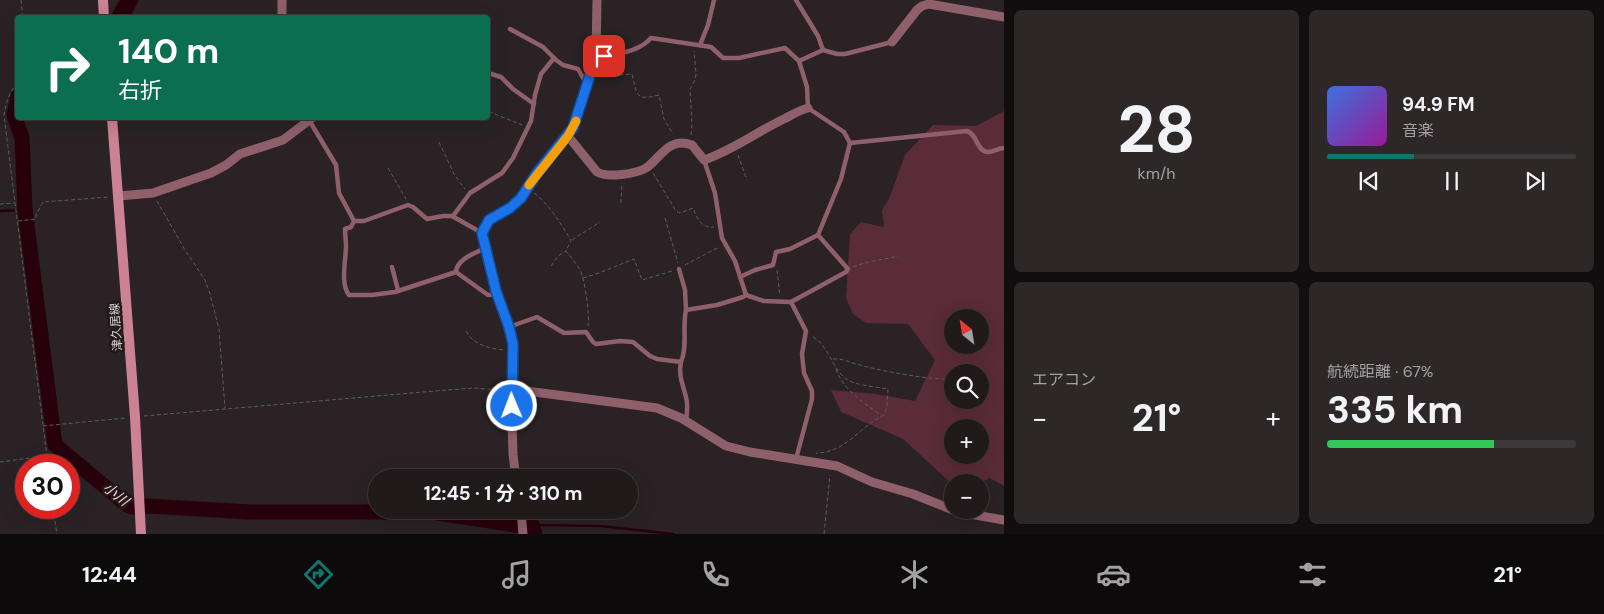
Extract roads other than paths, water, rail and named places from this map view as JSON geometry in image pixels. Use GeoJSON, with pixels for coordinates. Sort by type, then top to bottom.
{"type":"FeatureCollection","features":[{"type":"Feature","properties":{"kind":"main road"},"geometry":{"type":"LineString","coordinates":[[103,0],[104,15]]}},
{"type":"Feature","properties":{"kind":"main road","name":"津久居線"},"geometry":{"type":"LineString","coordinates":[[112,120],[135,417],[141,534]]}},
{"type":"Feature","properties":{"kind":"street"},"geometry":{"type":"LineString","coordinates":[[282,0],[282,15]]}},
{"type":"Feature","properties":{"kind":"street"},"geometry":{"type":"LineString","coordinates":[[515,469],[511,390],[513,344],[482,233],[489,220],[510,208],[521,198],[537,173],[573,128],[595,60],[597,0]]}},
{"type":"Feature","properties":{"kind":"street"},"geometry":{"type":"LineString","coordinates":[[892,42],[917,10],[929,4],[1004,17]]}},
{"type":"Feature","properties":{"kind":"street"},"geometry":{"type":"LineString","coordinates":[[568,136],[597,172],[601,174],[622,174],[647,167],[662,151],[677,144],[689,144],[694,147],[704,160],[723,153],[774,124],[808,108]]}},
{"type":"Feature","properties":{"kind":"street"},"geometry":{"type":"LineString","coordinates":[[119,196],[153,193],[211,173],[226,165],[240,154],[282,140],[309,120]]}},
{"type":"Feature","properties":{"kind":"street"},"geometry":{"type":"LineString","coordinates":[[511,390],[656,408],[686,421],[726,446],[750,452],[797,455],[832,464],[872,482],[912,494],[958,512],[1004,520]]}},
{"type":"Feature","properties":{"kind":"street"},"geometry":{"type":"LineString","coordinates":[[521,519],[523,533]]}},
{"type":"Feature","properties":{"kind":"lane"},"geometry":{"type":"LineString","coordinates":[[698,45],[708,25],[714,0]]}},
{"type":"Feature","properties":{"kind":"lane"},"geometry":{"type":"LineString","coordinates":[[796,0],[818,36],[823,50]]}},
{"type":"Feature","properties":{"kind":"lane"},"geometry":{"type":"LineString","coordinates":[[510,29],[544,47],[563,65],[578,70],[587,86]]}},
{"type":"Feature","properties":{"kind":"lane"},"geometry":{"type":"LineString","coordinates":[[595,60],[639,48],[651,38],[711,47],[723,58],[745,57],[785,48],[799,60],[806,87],[808,108],[844,132],[850,142],[841,178],[818,235],[790,249],[776,252],[773,265],[740,277]]}},
{"type":"Feature","properties":{"kind":"lane"},"geometry":{"type":"LineString","coordinates":[[799,60],[823,50],[845,54],[892,42]]}},
{"type":"Feature","properties":{"kind":"lane"},"geometry":{"type":"LineString","coordinates":[[453,216],[470,193],[502,173],[519,147],[534,109],[541,74],[554,58]]}},
{"type":"Feature","properties":{"kind":"lane"},"geometry":{"type":"LineString","coordinates":[[490,74],[501,77],[513,89],[534,104]]}},
{"type":"Feature","properties":{"kind":"lane"},"geometry":{"type":"LineString","coordinates":[[311,120],[336,165],[339,193],[354,222]]}},
{"type":"Feature","properties":{"kind":"lane"},"geometry":{"type":"LineString","coordinates":[[850,142],[967,131],[973,135],[981,149],[985,152],[1004,148]]}},
{"type":"Feature","properties":{"kind":"lane"},"geometry":{"type":"LineString","coordinates":[[704,160],[715,193],[719,226],[725,244],[735,261],[746,295]]}},
{"type":"Feature","properties":{"kind":"lane"},"geometry":{"type":"LineString","coordinates":[[354,222],[364,222],[410,205],[427,220],[443,216],[453,216],[482,233]]}},
{"type":"Feature","properties":{"kind":"lane"},"geometry":{"type":"LineString","coordinates":[[354,222],[351,227],[344,230],[346,246],[344,273],[347,293],[350,295],[372,295],[398,290],[456,272]]}},
{"type":"Feature","properties":{"kind":"lane"},"geometry":{"type":"LineString","coordinates":[[686,310],[717,305],[746,295],[759,300],[791,302],[839,276],[848,269],[818,235]]}},
{"type":"Feature","properties":{"kind":"lane"},"geometry":{"type":"LineString","coordinates":[[456,272],[459,262],[486,248]]}},
{"type":"Feature","properties":{"kind":"lane"},"geometry":{"type":"LineString","coordinates":[[392,267],[398,290]]}},
{"type":"Feature","properties":{"kind":"lane"},"geometry":{"type":"LineString","coordinates":[[680,268],[685,290],[686,310],[684,326],[686,346],[680,367],[681,385],[687,398],[686,421]]}},
{"type":"Feature","properties":{"kind":"lane"},"geometry":{"type":"LineString","coordinates":[[456,272],[488,294],[498,294]]}},
{"type":"Feature","properties":{"kind":"lane"},"geometry":{"type":"LineString","coordinates":[[791,302],[806,331],[802,354],[803,369],[811,387],[812,395],[797,455]]}},
{"type":"Feature","properties":{"kind":"lane"},"geometry":{"type":"LineString","coordinates":[[509,327],[537,317],[564,333],[586,332],[596,344],[620,341],[633,342],[650,356],[657,359],[681,362]]}},
{"type":"Feature","properties":{"kind":"waterway","name":"小川"},"geometry":{"type":"LineString","coordinates":[[15,110],[15,118]]}},
{"type":"Feature","properties":{"kind":"waterway","name":"小川"},"geometry":{"type":"LineString","coordinates":[[16,120],[22,138],[25,210],[55,445],[127,505],[132,507],[148,506],[250,512],[431,512],[515,525],[532,525],[535,534]]}},
{"type":"Feature","properties":{"kind":"waterway"},"geometry":{"type":"LineString","coordinates":[[0,211],[25,210]]}},
{"type":"Feature","properties":{"kind":"waterway"},"geometry":{"type":"LineString","coordinates":[[532,525],[600,526],[674,534]]}}]}
